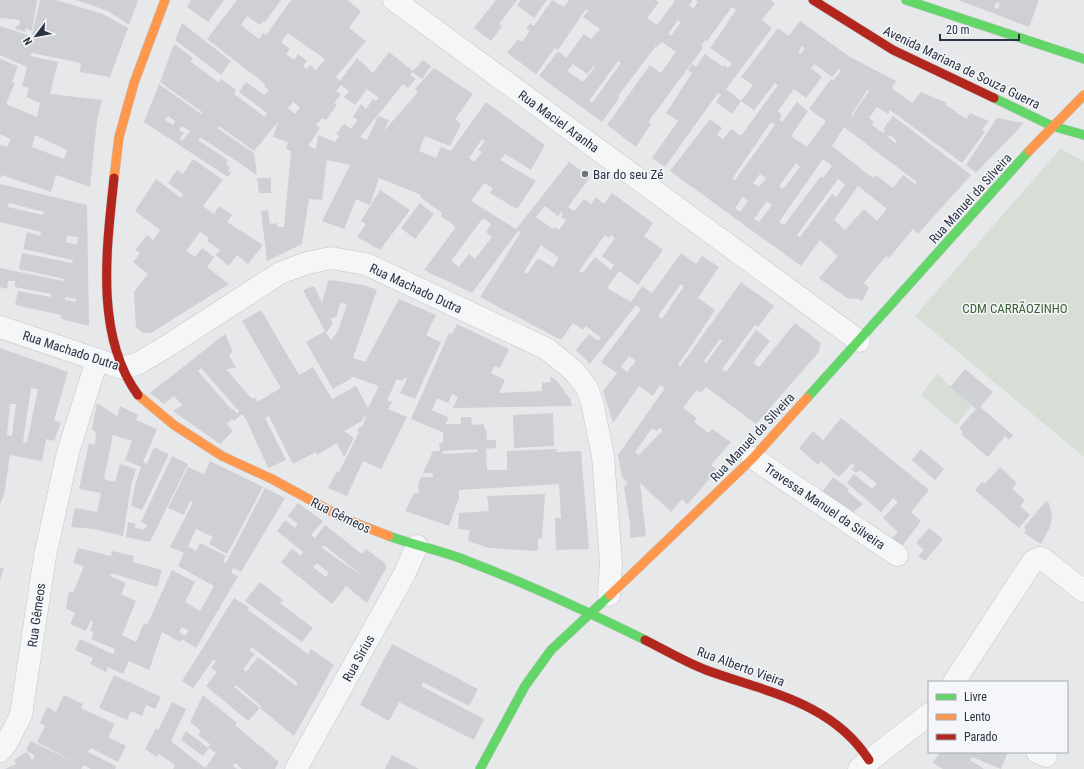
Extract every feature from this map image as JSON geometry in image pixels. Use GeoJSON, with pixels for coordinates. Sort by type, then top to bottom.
{"type":"FeatureCollection","features":[{"type":"Feature","properties":{"kind":"street","name":"Rua Gêmeos"},"geometry":{"type":"LineString","coordinates":[[165,0],[132,90],[119,137],[112,186],[107,243],[109,319],[117,356],[122,368],[141,399],[174,425],[222,456],[272,479],[345,519],[417,546],[469,561],[590,614]]}},
{"type":"Feature","properties":{"kind":"street","name":"Rua Maciel Aranha"},"geometry":{"type":"LineString","coordinates":[[394,0],[859,341]]}},
{"type":"Feature","properties":{"kind":"street","name":"Avenida Mariana de Souza Guerra"},"geometry":{"type":"LineString","coordinates":[[813,0],[893,50],[1052,126],[1084,135]]}},
{"type":"Feature","properties":{"kind":"street"},"geometry":{"type":"LineString","coordinates":[[906,0],[1084,59]]}},
{"type":"Feature","properties":{"kind":"street","name":"Rua Manuel da Silveira"},"geometry":{"type":"LineString","coordinates":[[480,769],[525,686],[551,650],[683,527],[753,458],[1052,126],[1084,95]]}},
{"type":"Feature","properties":{"kind":"street","name":"Rua Machado Dutra"},"geometry":{"type":"LineString","coordinates":[[0,327],[122,368],[137,364],[280,274],[307,263],[330,258],[366,264],[547,349],[574,371],[587,388],[592,402],[603,456],[611,562],[609,595]]}},
{"type":"Feature","properties":{"kind":"street","name":"Rua Gêmeos"},"geometry":{"type":"LineString","coordinates":[[0,751],[6,744],[21,715],[45,556],[68,452],[97,360]]}},
{"type":"Feature","properties":{"kind":"street","name":"Travessa Manuel da Silveira"},"geometry":{"type":"LineString","coordinates":[[753,458],[897,555]]}},
{"type":"Feature","properties":{"kind":"street","name":"Rua Sirius"},"geometry":{"type":"LineString","coordinates":[[296,769],[404,575],[417,546]]}},
{"type":"Feature","properties":{"kind":"street"},"geometry":{"type":"LineString","coordinates":[[955,681],[1033,561],[1043,558],[1084,591]]}},
{"type":"Feature","properties":{"kind":"street","name":"Rua Alberto Vieira"},"geometry":{"type":"LineString","coordinates":[[590,614],[704,669],[798,701],[829,718],[849,734],[859,744],[864,764]]}},
{"type":"Feature","properties":{"kind":"street"},"geometry":{"type":"LineString","coordinates":[[864,764],[928,715]]}},
{"type":"Feature","properties":{"kind":"green space","name":"CDM CARRÃOZINHO"},"geometry":{"type":"Polygon","coordinates":[[[1060,149],[1084,161],[1084,457],[915,316],[1060,149]]]}},
{"type":"Feature","properties":{"kind":"green space"},"geometry":{"type":"Polygon","coordinates":[[[937,374],[972,406],[956,425],[921,395],[937,374]]]}},
{"type":"Feature","properties":{"kind":"building"},"geometry":{"type":"Polygon","coordinates":[[[0,0],[37,0],[32,31],[26,28],[25,32],[15,29],[17,25],[19,26],[20,20],[0,18],[0,0]]]}},
{"type":"Feature","properties":{"kind":"building"},"geometry":{"type":"Polygon","coordinates":[[[40,0],[56,0],[103,14],[128,28],[110,77],[80,72],[81,63],[32,53],[30,56],[58,62],[50,94],[102,100],[97,121],[90,187],[56,175],[51,192],[2,175],[0,178],[0,145],[7,147],[11,139],[0,134],[0,59],[18,66],[12,82],[15,83],[6,104],[37,117],[40,103],[26,97],[29,88],[22,86],[27,67],[0,55],[0,26],[36,38],[37,36],[32,35],[40,0]],[[35,135],[32,147],[64,159],[67,150],[35,135]]]}},
{"type":"Feature","properties":{"kind":"building"},"geometry":{"type":"Polygon","coordinates":[[[76,0],[138,0],[129,25],[108,11],[76,0]]]}},
{"type":"Feature","properties":{"kind":"building"},"geometry":{"type":"Polygon","coordinates":[[[191,0],[224,0],[208,22],[187,7],[191,0]]]}},
{"type":"Feature","properties":{"kind":"building"},"geometry":{"type":"Polygon","coordinates":[[[237,0],[281,0],[265,22],[263,21],[260,25],[247,16],[241,25],[259,39],[263,33],[266,35],[291,0],[347,0],[361,11],[349,28],[366,41],[336,77],[340,81],[357,58],[373,73],[389,52],[413,71],[423,60],[431,66],[422,79],[412,72],[410,75],[416,79],[408,88],[403,84],[360,137],[367,140],[378,116],[389,120],[384,131],[418,92],[415,89],[434,68],[473,94],[455,119],[461,124],[450,146],[425,136],[419,151],[436,158],[441,147],[451,151],[486,102],[545,145],[531,170],[505,154],[500,160],[536,181],[517,209],[490,193],[493,188],[484,183],[471,201],[516,229],[569,162],[590,177],[568,207],[574,211],[584,199],[591,204],[596,197],[604,204],[612,193],[653,223],[644,236],[663,250],[638,285],[619,271],[607,288],[631,302],[642,286],[652,293],[681,253],[696,264],[702,256],[719,267],[698,298],[715,310],[678,365],[680,367],[741,282],[774,306],[758,327],[755,325],[722,369],[726,372],[756,330],[770,341],[753,363],[759,367],[795,323],[821,343],[818,353],[756,424],[706,387],[701,393],[697,390],[683,408],[697,418],[694,422],[709,433],[712,429],[731,442],[711,465],[717,470],[687,505],[682,499],[671,512],[640,483],[646,536],[630,538],[630,523],[624,487],[628,483],[622,477],[618,455],[665,388],[660,385],[653,396],[639,386],[613,423],[603,391],[617,373],[601,362],[641,309],[636,305],[590,364],[576,350],[589,334],[598,341],[601,338],[586,326],[583,330],[573,323],[561,340],[480,297],[521,232],[518,231],[472,293],[424,270],[456,227],[441,216],[442,213],[420,197],[421,195],[379,178],[370,205],[356,199],[344,229],[322,221],[350,165],[327,160],[322,200],[309,199],[302,244],[267,261],[261,211],[268,210],[270,224],[277,223],[277,227],[284,227],[291,151],[286,149],[288,142],[273,137],[278,122],[254,151],[219,126],[217,128],[254,153],[257,175],[200,137],[198,140],[228,160],[226,164],[230,167],[228,171],[231,173],[228,177],[144,122],[159,84],[201,114],[202,112],[160,82],[174,44],[193,58],[190,61],[218,82],[221,79],[236,90],[234,94],[265,117],[267,113],[239,92],[246,82],[264,95],[269,90],[264,86],[265,84],[207,39],[237,0]],[[288,33],[281,42],[290,49],[286,54],[294,60],[298,54],[307,61],[303,66],[307,69],[310,65],[316,70],[325,59],[288,33]],[[341,85],[336,91],[341,95],[334,103],[337,105],[326,120],[322,118],[316,125],[320,128],[308,146],[316,149],[318,135],[335,142],[339,136],[336,134],[344,124],[351,129],[358,120],[353,117],[361,104],[366,109],[373,99],[376,101],[379,98],[367,89],[355,105],[344,97],[349,91],[341,85]],[[293,102],[288,108],[295,114],[300,107],[293,102]],[[168,116],[165,120],[173,125],[175,121],[168,116]],[[182,126],[179,130],[184,133],[180,139],[182,141],[190,131],[182,126]],[[482,139],[469,158],[474,162],[482,152],[478,150],[485,141],[482,139]],[[545,206],[536,217],[553,229],[554,227],[559,230],[566,220],[561,217],[563,214],[561,212],[558,216],[545,206]],[[483,218],[451,261],[459,267],[469,254],[475,259],[492,237],[486,232],[491,224],[483,218]],[[605,235],[579,271],[583,273],[595,257],[611,270],[614,265],[602,256],[615,238],[611,235],[609,238],[605,235]],[[541,245],[524,272],[527,274],[538,258],[553,267],[559,258],[541,245]],[[681,284],[658,316],[662,319],[684,286],[681,284]],[[720,339],[704,361],[706,363],[722,341],[720,339]],[[629,356],[621,367],[627,372],[636,361],[629,356]],[[652,428],[635,452],[639,455],[663,430],[659,428],[657,431],[652,428]]]}},
{"type":"Feature","properties":{"kind":"building"},"geometry":{"type":"Polygon","coordinates":[[[496,0],[517,0],[499,24],[502,26],[491,41],[474,28],[496,0]]]}},
{"type":"Feature","properties":{"kind":"building"},"geometry":{"type":"Polygon","coordinates":[[[521,0],[547,0],[534,18],[517,5],[521,0]]]}},
{"type":"Feature","properties":{"kind":"building"},"geometry":{"type":"Polygon","coordinates":[[[552,0],[564,7],[569,0],[656,0],[659,2],[647,18],[657,25],[675,1],[673,0],[693,0],[689,5],[693,9],[698,2],[695,0],[771,0],[775,3],[762,20],[772,28],[726,89],[741,101],[732,114],[716,102],[721,95],[718,93],[665,167],[652,158],[678,121],[666,113],[692,73],[688,70],[692,64],[696,67],[705,54],[723,67],[724,65],[728,68],[732,63],[710,48],[736,10],[732,7],[707,41],[705,40],[701,46],[703,48],[648,122],[651,124],[636,147],[607,125],[650,65],[661,73],[676,52],[662,42],[657,47],[656,46],[618,96],[620,97],[602,122],[539,76],[558,51],[566,58],[584,34],[591,39],[600,29],[583,17],[588,11],[586,9],[558,50],[555,48],[536,74],[507,53],[518,39],[522,42],[530,31],[526,29],[530,23],[534,26],[552,0]],[[678,20],[668,34],[671,36],[681,22],[678,20]],[[618,61],[589,101],[592,103],[621,63],[618,61]],[[573,64],[567,71],[583,82],[595,67],[594,66],[587,74],[573,64]]]}},
{"type":"Feature","properties":{"kind":"building"},"geometry":{"type":"Polygon","coordinates":[[[958,0],[1039,0],[1029,27],[958,0]],[[996,2],[994,8],[998,9],[1000,4],[996,2]]]}},
{"type":"Feature","properties":{"kind":"building"},"geometry":{"type":"Polygon","coordinates":[[[800,21],[850,57],[896,81],[892,88],[912,103],[921,92],[947,103],[946,105],[966,119],[970,113],[989,121],[982,130],[985,132],[962,163],[890,110],[888,114],[877,107],[869,118],[874,122],[872,125],[883,133],[885,131],[883,129],[893,116],[971,175],[918,234],[913,229],[889,258],[886,256],[864,283],[869,288],[862,301],[859,299],[847,298],[819,278],[838,256],[820,240],[801,266],[670,171],[710,119],[722,128],[717,135],[723,139],[731,129],[741,136],[778,85],[775,83],[754,110],[741,101],[753,85],[741,77],[778,28],[789,36],[800,21]],[[802,46],[798,52],[801,54],[805,48],[802,46]],[[814,64],[811,68],[822,77],[806,98],[794,89],[778,111],[782,115],[779,120],[782,122],[797,102],[808,111],[791,136],[807,147],[826,121],[809,109],[831,79],[833,81],[841,71],[839,69],[832,77],[814,64]],[[868,89],[851,115],[852,116],[869,91],[868,89]],[[771,122],[732,179],[735,180],[775,125],[771,122]],[[844,127],[832,146],[873,178],[876,175],[893,188],[903,175],[915,184],[917,182],[844,127]],[[890,135],[888,137],[895,143],[897,141],[890,135]],[[823,159],[779,222],[784,225],[821,176],[823,178],[832,166],[823,159]],[[796,163],[779,186],[783,189],[800,167],[796,163]],[[760,174],[753,183],[759,187],[766,178],[760,174]],[[838,179],[797,235],[800,237],[832,194],[836,197],[845,185],[838,179]],[[858,186],[834,220],[845,230],[864,209],[877,221],[887,209],[858,186]],[[743,197],[735,208],[740,212],[748,201],[743,197]],[[767,201],[754,219],[759,222],[772,205],[767,201]]]}},
{"type":"Feature","properties":{"kind":"building"},"geometry":{"type":"Polygon","coordinates":[[[182,23],[231,61],[221,75],[175,40],[182,23]]]}},
{"type":"Feature","properties":{"kind":"building"},"geometry":{"type":"Polygon","coordinates":[[[997,118],[1024,123],[976,173],[966,165],[997,118]]]}},
{"type":"Feature","properties":{"kind":"building"},"geometry":{"type":"Polygon","coordinates":[[[193,159],[223,180],[203,206],[214,214],[219,206],[232,215],[227,222],[263,245],[248,264],[237,255],[229,266],[216,255],[220,250],[207,241],[209,238],[200,232],[186,251],[195,257],[202,248],[214,257],[207,267],[229,284],[151,333],[143,333],[136,327],[134,292],[148,274],[133,262],[140,253],[135,250],[147,235],[153,240],[160,230],[135,211],[156,179],[181,198],[183,194],[168,183],[177,170],[183,174],[193,159]]]}},
{"type":"Feature","properties":{"kind":"building"},"geometry":{"type":"Polygon","coordinates":[[[257,178],[271,178],[271,193],[259,193],[257,178]]]}},
{"type":"Feature","properties":{"kind":"building"},"geometry":{"type":"Polygon","coordinates":[[[0,184],[87,205],[89,326],[61,319],[61,315],[15,305],[18,291],[51,297],[51,294],[15,287],[15,281],[8,281],[7,289],[0,287],[0,268],[63,281],[64,279],[19,269],[22,253],[72,263],[73,260],[23,249],[27,232],[40,236],[41,232],[0,222],[0,184]],[[9,203],[8,207],[43,215],[44,212],[9,203]],[[67,236],[66,242],[77,245],[78,237],[67,236]],[[65,297],[65,300],[76,302],[76,299],[65,297]]]}},
{"type":"Feature","properties":{"kind":"building"},"geometry":{"type":"Polygon","coordinates":[[[380,190],[410,210],[380,250],[357,237],[366,224],[361,221],[380,190]]]}},
{"type":"Feature","properties":{"kind":"building"},"geometry":{"type":"Polygon","coordinates":[[[420,203],[434,214],[415,239],[401,228],[420,203]]]}},
{"type":"Feature","properties":{"kind":"building"},"geometry":{"type":"Polygon","coordinates":[[[330,280],[364,285],[377,290],[353,358],[365,362],[399,299],[436,315],[426,335],[441,342],[415,399],[400,393],[407,379],[404,378],[402,381],[397,379],[387,400],[392,402],[388,409],[407,417],[381,469],[363,461],[347,496],[328,488],[337,471],[339,472],[359,432],[357,431],[360,426],[362,427],[366,417],[364,416],[362,421],[344,431],[354,438],[344,457],[337,443],[317,455],[316,452],[293,464],[269,416],[265,418],[286,460],[268,468],[246,419],[242,414],[234,421],[232,419],[227,424],[233,431],[220,444],[173,411],[182,405],[174,396],[164,404],[150,393],[225,334],[233,352],[229,355],[236,368],[226,369],[252,399],[255,397],[257,402],[281,388],[242,321],[261,310],[299,375],[313,367],[332,399],[356,386],[368,408],[379,386],[350,376],[352,378],[333,389],[306,342],[325,331],[303,290],[314,286],[322,303],[328,281],[330,280]],[[340,303],[337,316],[330,319],[333,323],[326,333],[331,340],[338,331],[347,304],[340,303]],[[201,368],[198,371],[232,410],[233,409],[237,413],[239,411],[201,368]]]}},
{"type":"Feature","properties":{"kind":"building"},"geometry":{"type":"Polygon","coordinates":[[[457,324],[509,349],[500,368],[494,366],[491,373],[505,380],[499,393],[542,391],[542,383],[551,382],[550,376],[557,381],[570,399],[572,406],[453,408],[458,397],[452,394],[448,403],[437,398],[432,410],[449,418],[445,424],[461,424],[461,417],[471,417],[472,425],[484,424],[487,440],[496,440],[496,448],[486,449],[487,470],[507,470],[507,451],[556,449],[557,452],[581,451],[589,549],[556,550],[555,518],[561,518],[559,484],[459,490],[459,498],[449,526],[405,511],[414,493],[419,493],[418,484],[421,477],[433,477],[433,473],[423,473],[433,451],[440,451],[439,443],[443,443],[443,431],[442,432],[411,419],[449,333],[452,334],[457,324]],[[477,449],[443,451],[443,454],[478,452],[477,449]]]}},
{"type":"Feature","properties":{"kind":"building"},"geometry":{"type":"Polygon","coordinates":[[[0,348],[68,372],[54,420],[61,423],[54,441],[46,439],[42,461],[10,455],[4,495],[0,504],[0,348]],[[31,388],[23,442],[27,443],[38,389],[31,388]],[[10,404],[7,435],[12,436],[16,404],[10,404]]]}},
{"type":"Feature","properties":{"kind":"building"},"geometry":{"type":"Polygon","coordinates":[[[965,369],[993,392],[980,407],[1013,435],[1009,440],[1005,436],[988,457],[961,434],[963,432],[959,428],[976,409],[950,387],[965,369]]]}},
{"type":"Feature","properties":{"kind":"building"},"geometry":{"type":"Polygon","coordinates":[[[97,403],[117,416],[120,406],[138,415],[136,420],[157,429],[143,462],[147,464],[154,447],[169,454],[142,510],[131,506],[135,485],[141,467],[125,460],[132,441],[113,435],[104,479],[115,482],[120,464],[136,469],[131,486],[123,536],[94,529],[71,527],[75,508],[97,512],[101,493],[79,489],[89,443],[95,445],[96,432],[92,429],[97,403]]]}},
{"type":"Feature","properties":{"kind":"building"},"geometry":{"type":"Polygon","coordinates":[[[553,413],[554,446],[514,448],[513,415],[553,413]]]}},
{"type":"Feature","properties":{"kind":"building"},"geometry":{"type":"Polygon","coordinates":[[[841,418],[929,490],[911,512],[921,521],[902,546],[892,538],[898,532],[883,518],[898,502],[893,498],[881,512],[847,483],[854,474],[872,489],[877,484],[860,470],[856,473],[851,469],[855,466],[852,463],[839,477],[821,461],[818,465],[799,448],[813,431],[823,440],[841,418]]]}},
{"type":"Feature","properties":{"kind":"building"},"geometry":{"type":"Polygon","coordinates":[[[921,449],[944,469],[935,480],[912,460],[921,449]]]}},
{"type":"Feature","properties":{"kind":"building"},"geometry":{"type":"Polygon","coordinates":[[[172,456],[188,464],[150,542],[126,537],[128,522],[136,524],[134,527],[144,530],[147,525],[141,522],[172,456]]]}},
{"type":"Feature","properties":{"kind":"building"},"geometry":{"type":"Polygon","coordinates":[[[210,461],[263,487],[227,554],[209,544],[213,537],[196,529],[188,546],[196,551],[200,543],[226,556],[223,561],[226,563],[265,488],[285,498],[241,572],[233,568],[231,573],[238,576],[196,648],[182,639],[180,642],[162,632],[149,670],[129,661],[123,674],[108,667],[106,672],[90,664],[93,658],[75,650],[80,639],[113,654],[115,649],[91,639],[94,632],[90,631],[93,622],[91,620],[86,631],[70,624],[75,613],[66,609],[69,591],[73,593],[84,566],[73,563],[78,548],[111,556],[112,551],[134,556],[133,562],[162,570],[157,587],[111,573],[110,576],[126,583],[121,594],[136,601],[122,635],[136,642],[144,623],[147,625],[172,570],[195,582],[185,602],[200,611],[214,586],[178,566],[184,553],[170,547],[193,502],[190,501],[184,515],[168,508],[188,467],[204,474],[210,461]],[[182,627],[179,632],[186,636],[188,630],[182,627]]]}},
{"type":"Feature","properties":{"kind":"building"},"geometry":{"type":"Polygon","coordinates":[[[1000,467],[1017,483],[1012,489],[1025,500],[1020,506],[1030,515],[1019,528],[975,490],[982,482],[985,484],[1000,467]]]}},
{"type":"Feature","properties":{"kind":"building"},"geometry":{"type":"Polygon","coordinates":[[[833,477],[849,489],[847,491],[863,504],[851,514],[822,492],[833,477]]]}},
{"type":"Feature","properties":{"kind":"building"},"geometry":{"type":"Polygon","coordinates":[[[545,494],[542,538],[538,539],[538,551],[489,548],[468,541],[470,530],[458,529],[459,513],[489,511],[487,496],[545,494]]]}},
{"type":"Feature","properties":{"kind":"building"},"geometry":{"type":"Polygon","coordinates":[[[1046,501],[1049,503],[1052,515],[1050,527],[1041,544],[1024,533],[1026,530],[1024,527],[1046,501]]]}},
{"type":"Feature","properties":{"kind":"building"},"geometry":{"type":"Polygon","coordinates":[[[298,503],[323,521],[311,535],[315,538],[325,525],[362,554],[366,549],[385,563],[386,568],[367,603],[346,586],[332,604],[281,562],[292,549],[301,556],[303,552],[277,531],[285,520],[295,528],[298,524],[288,516],[298,503]],[[324,545],[322,548],[366,579],[324,545]],[[317,563],[313,567],[326,577],[329,573],[317,563]]]}},
{"type":"Feature","properties":{"kind":"building"},"geometry":{"type":"Polygon","coordinates":[[[929,528],[943,539],[925,561],[918,556],[924,550],[916,543],[929,528]]]}},
{"type":"Feature","properties":{"kind":"building"},"geometry":{"type":"Polygon","coordinates":[[[0,567],[4,569],[0,580],[0,567]]]}},
{"type":"Feature","properties":{"kind":"building"},"geometry":{"type":"Polygon","coordinates":[[[260,582],[283,600],[280,603],[313,628],[302,642],[245,601],[260,582]]]}},
{"type":"Feature","properties":{"kind":"building"},"geometry":{"type":"Polygon","coordinates":[[[234,598],[249,607],[248,610],[308,654],[311,649],[334,665],[294,736],[260,708],[248,721],[206,686],[217,672],[211,668],[216,661],[213,660],[193,688],[182,681],[234,598]],[[252,647],[249,650],[255,654],[243,669],[246,672],[258,657],[296,686],[298,683],[252,647]],[[236,685],[234,687],[260,708],[261,706],[236,685]]]}},
{"type":"Feature","properties":{"kind":"building"},"geometry":{"type":"Polygon","coordinates":[[[392,644],[478,689],[469,706],[423,682],[421,686],[484,719],[474,740],[399,702],[389,721],[360,705],[392,644]]]}},
{"type":"Feature","properties":{"kind":"building"},"geometry":{"type":"Polygon","coordinates":[[[114,675],[161,697],[155,709],[146,705],[142,716],[131,711],[127,720],[99,708],[114,675]]]}},
{"type":"Feature","properties":{"kind":"building"},"geometry":{"type":"Polygon","coordinates":[[[64,695],[83,704],[81,708],[115,724],[108,737],[126,746],[118,762],[91,748],[88,752],[116,766],[115,769],[91,769],[84,765],[81,769],[5,769],[16,764],[14,760],[27,752],[32,760],[35,756],[26,750],[31,741],[76,763],[37,742],[45,726],[40,723],[47,707],[56,712],[64,695]]]}},
{"type":"Feature","properties":{"kind":"building"},"geometry":{"type":"Polygon","coordinates":[[[203,695],[237,723],[235,725],[279,762],[275,769],[242,769],[235,763],[233,766],[237,769],[173,769],[175,765],[159,754],[157,757],[145,749],[156,728],[158,730],[172,702],[186,709],[171,741],[205,768],[216,753],[209,748],[203,756],[181,740],[186,731],[208,748],[210,744],[198,735],[201,731],[190,722],[203,695]]]}},
{"type":"Feature","properties":{"kind":"building"},"geometry":{"type":"Polygon","coordinates":[[[939,753],[1008,753],[1001,769],[972,757],[970,760],[984,769],[943,769],[933,763],[939,753]]]}},
{"type":"Feature","properties":{"kind":"building"},"geometry":{"type":"Polygon","coordinates":[[[392,755],[419,769],[385,769],[392,755]]]}},
{"type":"Feature","properties":{"kind":"traffic: fast"},"geometry":{"type":"LineString","coordinates":[[906,0],[1084,59]]}},
{"type":"Feature","properties":{"kind":"traffic: fast"},"geometry":{"type":"LineString","coordinates":[[994,98],[1052,126],[1084,135]]}},
{"type":"Feature","properties":{"kind":"traffic: fast"},"geometry":{"type":"LineString","coordinates":[[807,398],[1029,151]]}},
{"type":"Feature","properties":{"kind":"traffic: fast"},"geometry":{"type":"LineString","coordinates":[[389,536],[460,558],[515,580],[645,640]]}},
{"type":"Feature","properties":{"kind":"traffic: fast"},"geometry":{"type":"LineString","coordinates":[[480,769],[525,686],[551,650],[610,595]]}},
{"type":"Feature","properties":{"kind":"traffic: slow"},"geometry":{"type":"LineString","coordinates":[[114,178],[119,137],[134,83],[165,0]]}},
{"type":"Feature","properties":{"kind":"traffic: slow"},"geometry":{"type":"LineString","coordinates":[[1029,151],[1084,95]]}},
{"type":"Feature","properties":{"kind":"traffic: slow"},"geometry":{"type":"LineString","coordinates":[[138,395],[174,425],[222,456],[272,479],[345,519],[389,536]]}},
{"type":"Feature","properties":{"kind":"traffic: slow"},"geometry":{"type":"LineString","coordinates":[[610,595],[753,458],[807,398]]}},
{"type":"Feature","properties":{"kind":"traffic: jam"},"geometry":{"type":"LineString","coordinates":[[813,0],[893,50],[994,98]]}},
{"type":"Feature","properties":{"kind":"traffic: jam"},"geometry":{"type":"LineString","coordinates":[[114,178],[107,261],[109,318],[115,345],[124,371],[138,395]]}},
{"type":"Feature","properties":{"kind":"traffic: jam"},"geometry":{"type":"LineString","coordinates":[[645,640],[698,667],[774,693],[817,712],[854,740],[869,760]]}},
{"type":"Feature","properties":{"kind":"place","name":"Bar do seu Zé"},"geometry":{"type":"Point","coordinates":[585,174]}}]}
